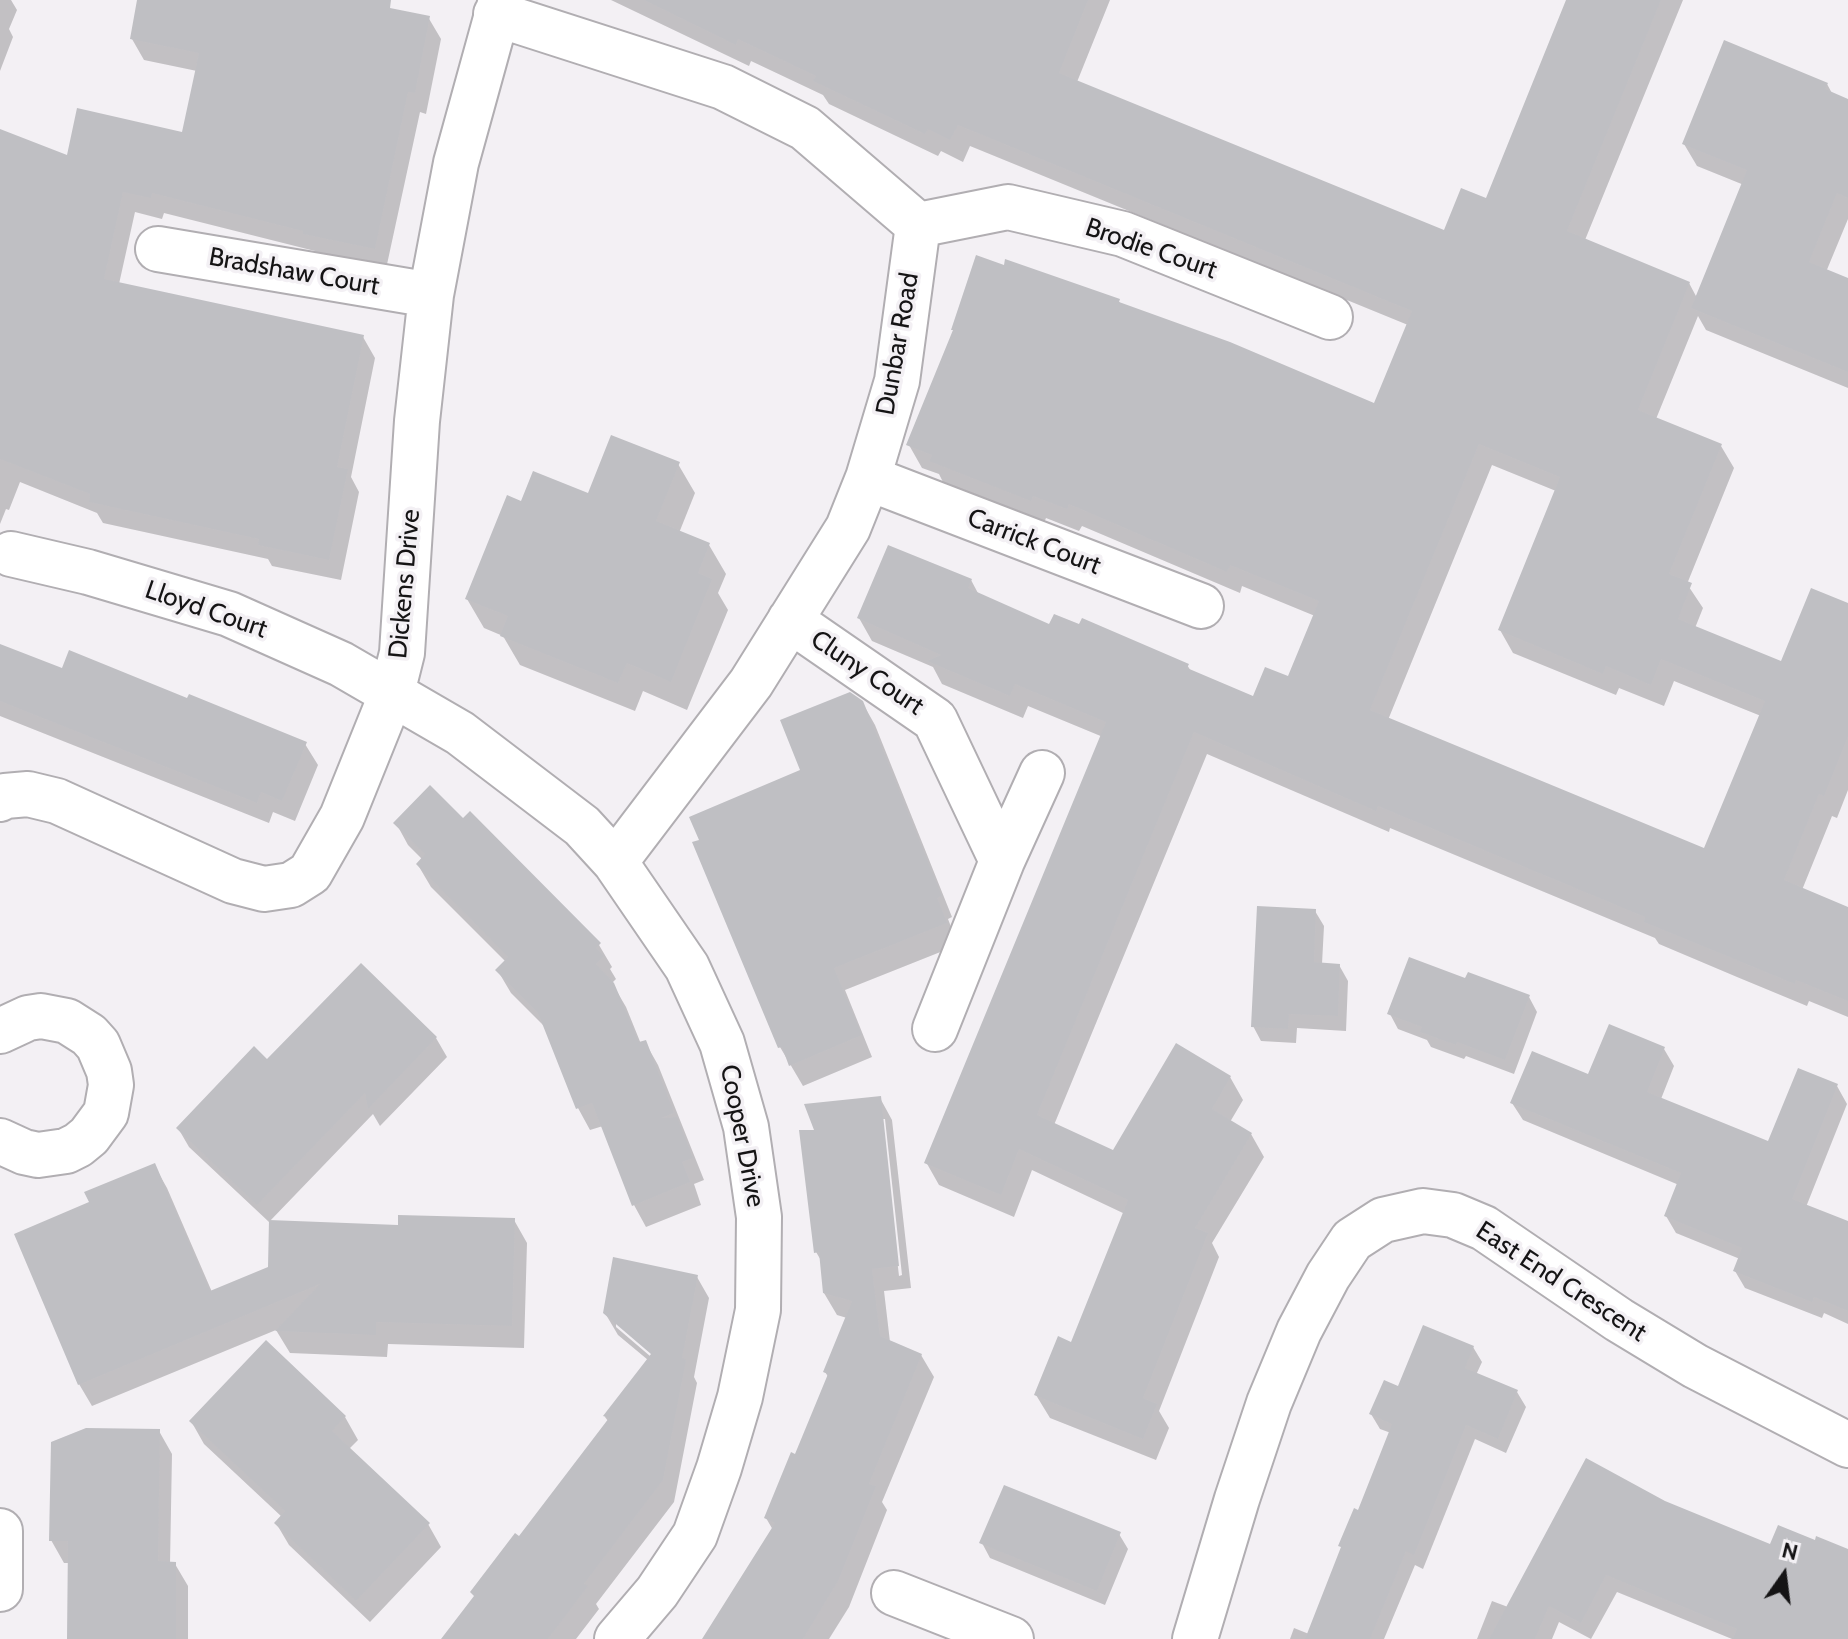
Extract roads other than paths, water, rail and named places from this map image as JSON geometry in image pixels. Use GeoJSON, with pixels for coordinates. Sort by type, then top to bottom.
{"type":"FeatureCollection","features":[{"type":"Feature","properties":{"kind":"street"},"geometry":{"type":"LineString","coordinates":[[499,7],[723,87],[805,128],[918,225]]}},
{"type":"Feature","properties":{"kind":"street","name":"Dickens Drive"},"geometry":{"type":"LineString","coordinates":[[0,799],[28,794],[57,801],[233,881],[264,889],[291,885],[310,873],[342,817],[392,693],[402,653],[417,421],[431,295],[456,163],[499,7]]}},
{"type":"Feature","properties":{"kind":"street","name":"Brodie Court"},"geometry":{"type":"LineString","coordinates":[[918,225],[1008,207],[1123,234],[1330,317]]}},
{"type":"Feature","properties":{"kind":"street","name":"Dunbar Road"},"geometry":{"type":"LineString","coordinates":[[615,862],[751,683],[848,528],[868,478],[897,381],[918,225]]}},
{"type":"Feature","properties":{"kind":"street","name":"Bradshaw Court"},"geometry":{"type":"LineString","coordinates":[[158,249],[431,295]]}},
{"type":"Feature","properties":{"kind":"street","name":"Carrick Court"},"geometry":{"type":"LineString","coordinates":[[868,478],[1201,606]]}},
{"type":"Feature","properties":{"kind":"street","name":"Lloyd Court"},"geometry":{"type":"LineString","coordinates":[[11,554],[88,572],[229,614],[341,664],[392,693]]}},
{"type":"Feature","properties":{"kind":"street","name":"Cluny Court"},"geometry":{"type":"LineString","coordinates":[[790,620],[935,720],[1002,861]]}},
{"type":"Feature","properties":{"kind":"street","name":"Cooper Drive"},"geometry":{"type":"LineString","coordinates":[[392,693],[460,733],[516,774],[582,826],[615,862],[687,967],[722,1043],[746,1127],[759,1217],[758,1310],[740,1397],[695,1535],[657,1592],[617,1639]]}},
{"type":"Feature","properties":{"kind":"street"},"geometry":{"type":"LineString","coordinates":[[935,1029],[1002,861],[1042,773]]}},
{"type":"Feature","properties":{"kind":"street"},"geometry":{"type":"LineString","coordinates":[[0,1031],[28,1018],[41,1016],[67,1021],[98,1045],[109,1071],[111,1085],[106,1113],[78,1145],[66,1151],[38,1155],[0,1141]]}},
{"type":"Feature","properties":{"kind":"street","name":"East End Crescent"},"geometry":{"type":"LineString","coordinates":[[1195,1639],[1269,1403],[1299,1331],[1328,1276],[1352,1240],[1383,1220],[1423,1211],[1453,1215],[1484,1228],[1619,1320],[1695,1366],[1848,1445]]}},
{"type":"Feature","properties":{"kind":"street"},"geometry":{"type":"LineString","coordinates":[[0,1531],[0,1589]]}},
{"type":"Feature","properties":{"kind":"street"},"geometry":{"type":"LineString","coordinates":[[894,1593],[1011,1639]]}}]}
